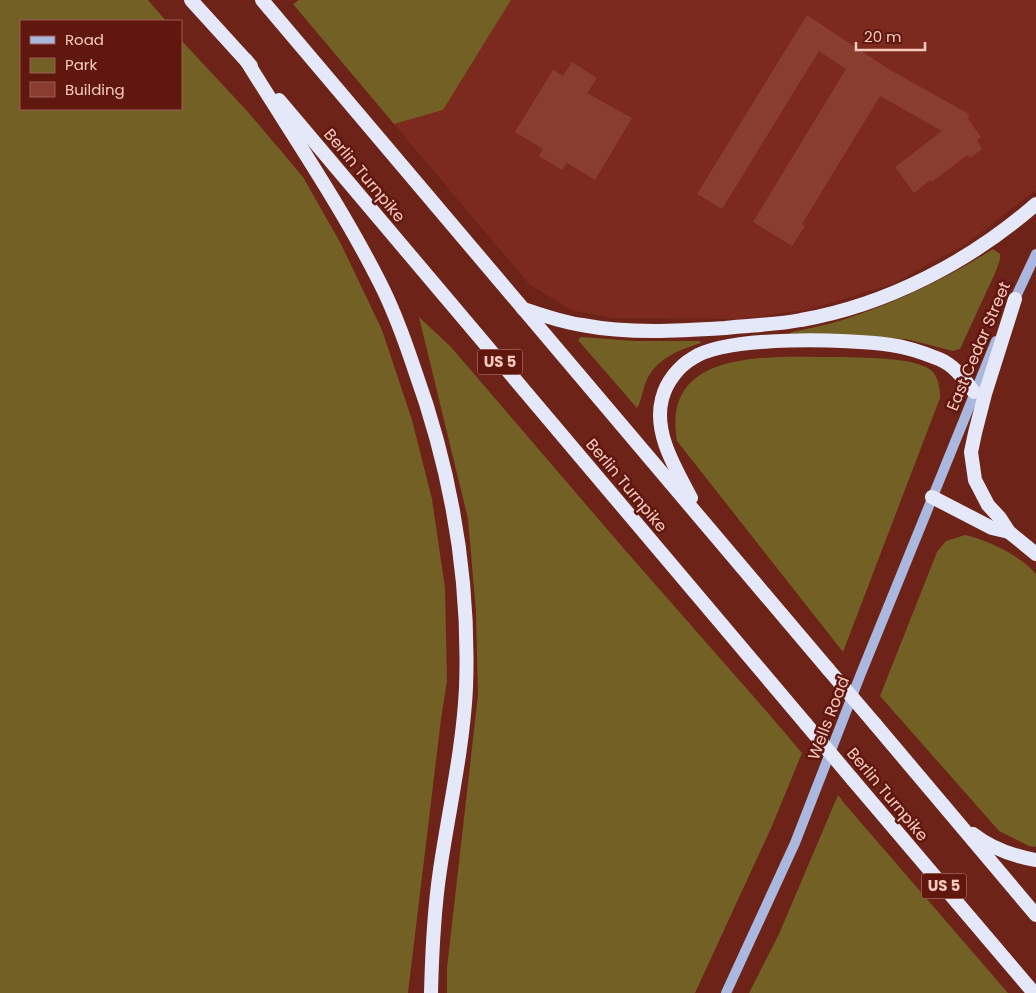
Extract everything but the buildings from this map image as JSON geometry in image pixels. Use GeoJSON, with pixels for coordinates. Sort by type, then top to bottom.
{"type":"FeatureCollection","features":[{"type":"Feature","properties":{"kind":"highway","name":"Berlin Turnpike"},"geometry":{"type":"LineString","coordinates":[[191,0],[246,60],[1034,993]]}},
{"type":"Feature","properties":{"kind":"highway"},"geometry":{"type":"LineString","coordinates":[[262,0],[1036,914]]}},
{"type":"Feature","properties":{"kind":"highway"},"geometry":{"type":"LineString","coordinates":[[246,60],[343,216],[379,282],[402,334],[423,391],[441,455],[457,530],[464,596],[466,690],[460,751],[436,903],[431,993]]}},
{"type":"Feature","properties":{"kind":"highway"},"geometry":{"type":"LineString","coordinates":[[523,309],[580,325],[607,329],[674,331],[800,320],[833,313],[897,290],[931,275],[970,253],[1005,229],[1036,204]]}},
{"type":"Feature","properties":{"kind":"highway"},"geometry":{"type":"LineString","coordinates":[[1015,299],[985,394],[971,452],[975,480],[988,505],[1009,532],[1036,554]]}},
{"type":"Feature","properties":{"kind":"highway"},"geometry":{"type":"LineString","coordinates":[[742,326],[744,344]]}},
{"type":"Feature","properties":{"kind":"highway"},"geometry":{"type":"LineString","coordinates":[[705,523],[680,478],[662,434],[660,416],[662,398],[670,380],[681,367],[695,357],[717,349],[744,344],[836,341],[894,345],[941,360],[960,373],[974,392]]}},
{"type":"Feature","properties":{"kind":"highway"},"geometry":{"type":"LineString","coordinates":[[932,497],[992,528],[1009,532]]}},
{"type":"Feature","properties":{"kind":"highway"},"geometry":{"type":"LineString","coordinates":[[958,822],[979,838],[1000,850],[1036,860]]}},
{"type":"Feature","properties":{"kind":"main road","name":"East Cedar Street"},"geometry":{"type":"LineString","coordinates":[[950,451],[974,392],[1036,254]]}},
{"type":"Feature","properties":{"kind":"main road","name":"Wells Road"},"geometry":{"type":"LineString","coordinates":[[726,993],[795,843],[950,451]]}},
{"type":"Feature","properties":{"kind":"shaded area"},"geometry":{"type":"Polygon","coordinates":[[[511,0],[1036,0],[1036,190],[963,246],[892,284],[811,309],[741,319],[612,318],[571,310],[529,284],[394,124],[443,110],[511,0]]]}},
{"type":"Feature","properties":{"kind":"green space"},"geometry":{"type":"Polygon","coordinates":[[[0,0],[148,0],[165,20],[20,20],[20,110],[182,110],[182,41],[248,112],[303,177],[341,244],[382,330],[412,420],[432,499],[445,588],[447,681],[408,993],[0,993],[0,0]]]}},
{"type":"Feature","properties":{"kind":"green space"},"geometry":{"type":"Polygon","coordinates":[[[299,0],[511,0],[443,110],[394,124],[293,4],[299,0]]]}},
{"type":"Feature","properties":{"kind":"green space"},"geometry":{"type":"Polygon","coordinates":[[[993,249],[1000,254],[1000,259],[960,349],[953,351],[906,339],[792,335],[789,333],[826,325],[886,304],[941,279],[993,249]]]}},
{"type":"Feature","properties":{"kind":"green space"},"geometry":{"type":"Polygon","coordinates":[[[419,317],[451,347],[802,753],[772,826],[695,993],[447,993],[447,968],[478,695],[476,612],[468,519],[419,317]]]}},
{"type":"Feature","properties":{"kind":"green space"},"geometry":{"type":"Polygon","coordinates":[[[581,337],[634,341],[700,341],[701,343],[676,352],[655,367],[646,382],[637,408],[578,340],[581,337]]]}},
{"type":"Feature","properties":{"kind":"green space"},"geometry":{"type":"Polygon","coordinates":[[[845,357],[891,359],[916,363],[926,367],[937,378],[940,398],[843,652],[677,441],[677,409],[687,387],[706,372],[731,363],[759,358],[845,357]]]}},
{"type":"Feature","properties":{"kind":"green space"},"geometry":{"type":"Polygon","coordinates":[[[965,535],[1004,550],[1030,567],[1036,574],[1036,847],[1029,846],[999,831],[880,696],[937,552],[946,541],[965,535]]]}},
{"type":"Feature","properties":{"kind":"green space"},"geometry":{"type":"Polygon","coordinates":[[[838,795],[1008,993],[749,993],[779,934],[838,795]]]}}]}
